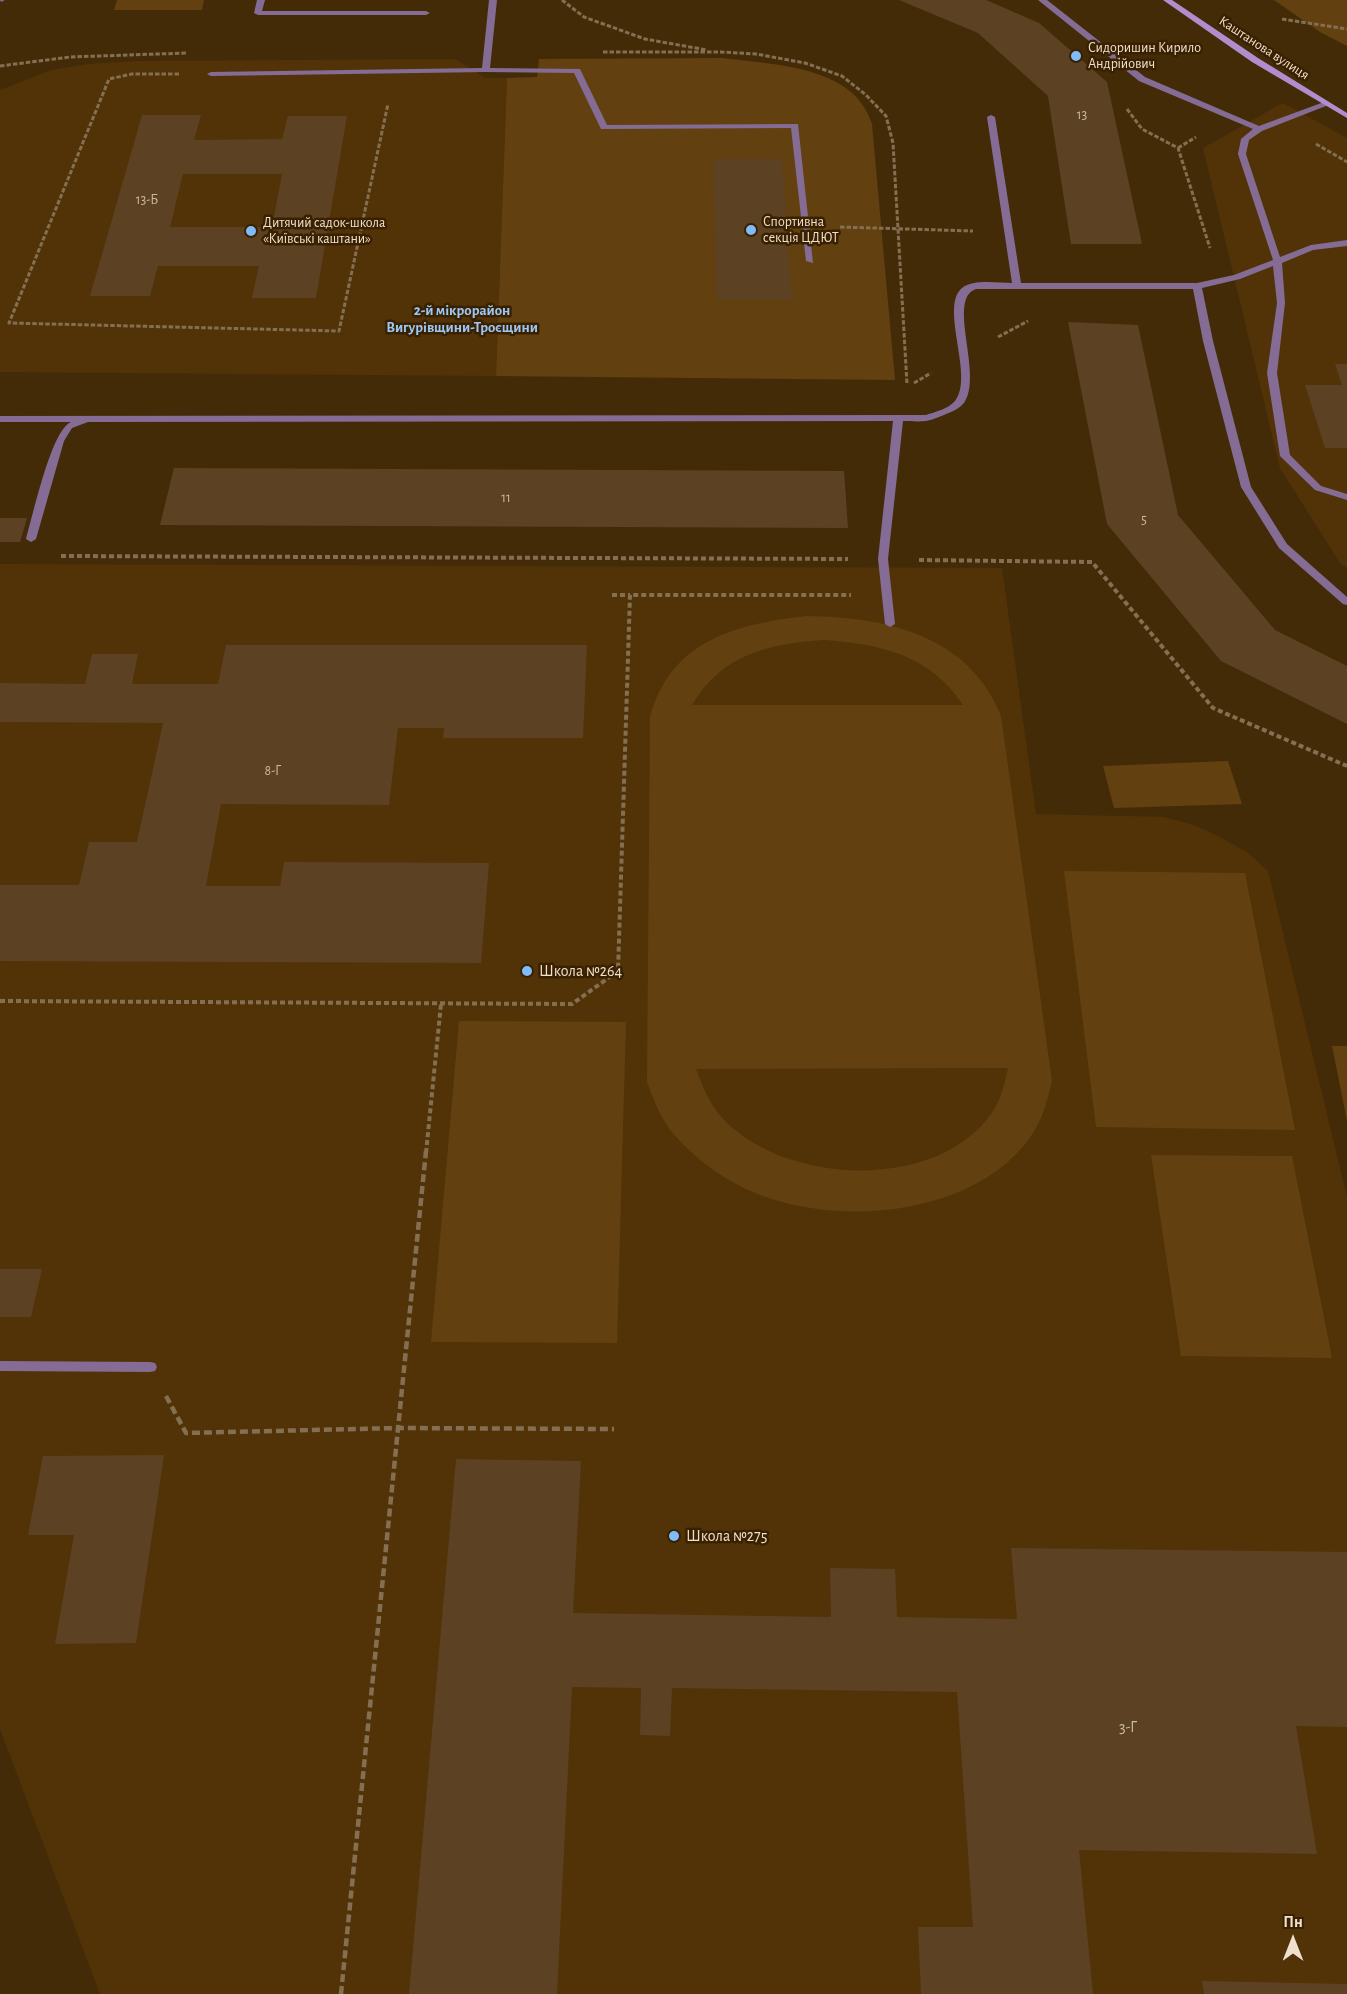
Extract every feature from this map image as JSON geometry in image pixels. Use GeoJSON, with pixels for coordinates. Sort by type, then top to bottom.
{"type":"FeatureCollection","features":[{"type":"Feature","properties":{"kind":"street","name":"Каштанова вулиця"},"geometry":{"type":"LineString","coordinates":[[1167,0],[1255,60],[1347,116]]}},
{"type":"Feature","properties":{"kind":"lane"},"geometry":{"type":"LineString","coordinates":[[261,0],[258,13],[426,13]]}},
{"type":"Feature","properties":{"kind":"lane"},"geometry":{"type":"LineString","coordinates":[[486,70],[493,0]]}},
{"type":"Feature","properties":{"kind":"lane"},"geometry":{"type":"LineString","coordinates":[[1042,0],[1142,79],[1259,129]]}},
{"type":"Feature","properties":{"kind":"lane"},"geometry":{"type":"LineString","coordinates":[[211,74],[578,71],[604,127],[795,126],[810,261]]}},
{"type":"Feature","properties":{"kind":"lane"},"geometry":{"type":"LineString","coordinates":[[1327,104],[1259,129],[1245,139],[1242,154],[1277,260],[1281,303],[1272,373],[1285,456],[1317,488],[1347,497]]}},
{"type":"Feature","properties":{"kind":"lane"},"geometry":{"type":"LineString","coordinates":[[991,117],[1017,286]]}},
{"type":"Feature","properties":{"kind":"lane"},"geometry":{"type":"LineString","coordinates":[[0,419],[898,420],[927,418],[946,411],[961,400],[965,387],[959,313],[960,297],[964,290],[976,286],[1197,286],[1237,277],[1311,248],[1347,243]]}},
{"type":"Feature","properties":{"kind":"lane"},"geometry":{"type":"LineString","coordinates":[[1197,286],[1208,341],[1246,487],[1283,546],[1347,602]]}},
{"type":"Feature","properties":{"kind":"lane"},"geometry":{"type":"LineString","coordinates":[[31,539],[59,441],[69,426],[87,419]]}},
{"type":"Feature","properties":{"kind":"lane"},"geometry":{"type":"LineString","coordinates":[[890,624],[883,559],[898,420]]}},
{"type":"Feature","properties":{"kind":"lane"},"geometry":{"type":"LineString","coordinates":[[0,1365],[150,1366]]}},
{"type":"Feature","properties":{"kind":"path"},"geometry":{"type":"LineString","coordinates":[[562,0],[584,17],[645,39],[720,52]]}},
{"type":"Feature","properties":{"kind":"path"},"geometry":{"type":"LineString","coordinates":[[1282,19],[1347,29]]}},
{"type":"Feature","properties":{"kind":"path"},"geometry":{"type":"LineString","coordinates":[[211,74],[132,74],[109,79],[9,323],[339,331],[395,71]]}},
{"type":"Feature","properties":{"kind":"path"},"geometry":{"type":"LineString","coordinates":[[1142,79],[1126,108],[1132,121],[1146,133],[1178,148],[1220,281]]}},
{"type":"Feature","properties":{"kind":"path"},"geometry":{"type":"LineString","coordinates":[[806,226],[1009,232]]}},
{"type":"Feature","properties":{"kind":"path"},"geometry":{"type":"LineString","coordinates":[[907,387],[963,354],[1032,319]]}},
{"type":"Feature","properties":{"kind":"path"},"geometry":{"type":"LineString","coordinates":[[61,556],[1092,562],[1213,708],[1347,766]]}},
{"type":"Feature","properties":{"kind":"path"},"geometry":{"type":"LineString","coordinates":[[612,595],[887,596]]}},
{"type":"Feature","properties":{"kind":"path"},"geometry":{"type":"LineString","coordinates":[[0,1001],[572,1004],[618,971],[630,595]]}},
{"type":"Feature","properties":{"kind":"path"},"geometry":{"type":"LineString","coordinates":[[341,1994],[441,1004]]}},
{"type":"Feature","properties":{"kind":"path"},"geometry":{"type":"LineString","coordinates":[[150,1366],[186,1433],[398,1428],[615,1429]]}},
{"type":"Feature","properties":{"kind":"shaded area"},"geometry":{"type":"Polygon","coordinates":[[[117,0],[204,0],[202,10],[114,10],[117,0]]]}},
{"type":"Feature","properties":{"kind":"shaded area"},"geometry":{"type":"Polygon","coordinates":[[[1274,0],[1347,0],[1347,46],[1320,32],[1274,0]]]}},
{"type":"Feature","properties":{"kind":"shaded area"},"geometry":{"type":"Polygon","coordinates":[[[723,58],[788,66],[810,72],[830,79],[848,90],[863,105],[872,124],[895,380],[496,376],[507,78],[537,77],[539,59],[723,58]]]}},
{"type":"Feature","properties":{"kind":"shaded area","name":"Дитячий садок-школа «Київські каштани»"},"geometry":{"type":"Polygon","coordinates":[[[455,59],[486,78],[507,78],[496,376],[0,372],[0,90],[52,70],[89,64],[137,61],[455,59]]]}},
{"type":"Feature","properties":{"kind":"shaded area"},"geometry":{"type":"Polygon","coordinates":[[[1283,103],[1347,138],[1347,568],[1340,563],[1280,468],[1203,148],[1283,103]]]}},
{"type":"Feature","properties":{"kind":"shaded area"},"geometry":{"type":"Polygon","coordinates":[[[0,564],[1002,568],[1036,814],[1164,817],[1194,825],[1220,837],[1248,853],[1268,871],[1347,1197],[1347,1994],[100,1994],[0,1729],[0,564]]]}},
{"type":"Feature","properties":{"kind":"shaded area"},"geometry":{"type":"Polygon","coordinates":[[[807,616],[837,617],[895,627],[922,636],[946,649],[968,666],[987,688],[1001,716],[1052,1081],[1039,1123],[1031,1136],[1005,1164],[973,1185],[935,1200],[895,1209],[853,1211],[811,1208],[773,1199],[738,1185],[708,1166],[674,1135],[656,1106],[647,1082],[650,717],[660,691],[673,670],[690,653],[732,631],[781,619],[807,616]],[[824,640],[784,645],[748,655],[717,674],[692,705],[963,705],[935,674],[903,655],[865,645],[824,640]],[[1008,1068],[696,1069],[714,1108],[744,1137],[777,1154],[814,1166],[853,1170],[892,1168],[930,1159],[962,1142],[988,1118],[996,1107],[1008,1068]]]}},
{"type":"Feature","properties":{"kind":"shaded area"},"geometry":{"type":"Polygon","coordinates":[[[1228,761],[1242,804],[1114,808],[1103,766],[1228,761]]]}},
{"type":"Feature","properties":{"kind":"shaded area"},"geometry":{"type":"Polygon","coordinates":[[[1064,871],[1245,873],[1295,1130],[1096,1127],[1064,871]]]}},
{"type":"Feature","properties":{"kind":"shaded area"},"geometry":{"type":"Polygon","coordinates":[[[459,1021],[626,1022],[617,1343],[431,1342],[459,1021]]]}},
{"type":"Feature","properties":{"kind":"shaded area"},"geometry":{"type":"Polygon","coordinates":[[[1332,1046],[1347,1046],[1347,1121],[1332,1046]]]}},
{"type":"Feature","properties":{"kind":"shaded area"},"geometry":{"type":"Polygon","coordinates":[[[1151,1155],[1292,1156],[1332,1358],[1181,1356],[1151,1155]]]}},
{"type":"Feature","properties":{"kind":"building"},"geometry":{"type":"Polygon","coordinates":[[[899,0],[986,0],[1039,23],[1107,82],[1142,244],[1071,244],[1048,96],[978,33],[899,0]]]}},
{"type":"Feature","properties":{"kind":"building","name":"Дитячий садок-школа «Київські каштани»"},"geometry":{"type":"Polygon","coordinates":[[[142,115],[201,115],[194,140],[282,139],[288,116],[347,116],[316,298],[252,298],[259,266],[158,266],[150,296],[90,296],[142,115]],[[183,174],[170,227],[272,227],[282,174],[183,174]]]}},
{"type":"Feature","properties":{"kind":"building","name":"Спортивна секція ЦДЮТ"},"geometry":{"type":"Polygon","coordinates":[[[713,159],[782,159],[792,300],[717,300],[713,159]]]}},
{"type":"Feature","properties":{"kind":"building"},"geometry":{"type":"Polygon","coordinates":[[[1068,322],[1138,325],[1178,515],[1275,630],[1347,666],[1347,724],[1221,661],[1107,524],[1068,322]]]}},
{"type":"Feature","properties":{"kind":"building"},"geometry":{"type":"Polygon","coordinates":[[[1335,364],[1347,364],[1347,448],[1325,448],[1305,385],[1342,385],[1335,364]]]}},
{"type":"Feature","properties":{"kind":"building"},"geometry":{"type":"Polygon","coordinates":[[[174,468],[844,471],[848,528],[160,525],[174,468]]]}},
{"type":"Feature","properties":{"kind":"building"},"geometry":{"type":"Polygon","coordinates":[[[0,518],[27,518],[20,542],[0,542],[0,518]]]}},
{"type":"Feature","properties":{"kind":"building"},"geometry":{"type":"Polygon","coordinates":[[[226,645],[587,645],[583,738],[443,738],[444,728],[398,728],[389,805],[221,804],[206,886],[280,886],[284,862],[489,863],[481,963],[0,961],[0,885],[79,885],[89,842],[137,842],[163,723],[0,722],[0,683],[85,684],[92,654],[138,654],[132,684],[218,684],[226,645]]]}},
{"type":"Feature","properties":{"kind":"building"},"geometry":{"type":"Polygon","coordinates":[[[0,1269],[42,1269],[31,1317],[0,1317],[0,1269]]]}},
{"type":"Feature","properties":{"kind":"building"},"geometry":{"type":"Polygon","coordinates":[[[164,1455],[136,1643],[55,1644],[74,1535],[28,1535],[43,1456],[164,1455]]]}},
{"type":"Feature","properties":{"kind":"building"},"geometry":{"type":"Polygon","coordinates":[[[456,1459],[581,1461],[573,1613],[831,1617],[830,1568],[895,1569],[897,1617],[1017,1619],[1011,1548],[1347,1552],[1347,1727],[1296,1726],[1317,1854],[1079,1850],[1093,1994],[921,1994],[918,1927],[973,1927],[957,1692],[672,1688],[670,1736],[640,1735],[641,1688],[572,1687],[557,1994],[409,1994],[456,1459]]]}},
{"type":"Feature","properties":{"kind":"building"},"geometry":{"type":"Polygon","coordinates":[[[1202,1981],[1347,1984],[1347,1994],[1204,1994],[1202,1981]]]}},
{"type":"Feature","properties":{"kind":"place","name":"Сидоришин Кирило Андрійович"},"geometry":{"type":"Point","coordinates":[1076,56]}},
{"type":"Feature","properties":{"kind":"place","name":"Спортивна секція ЦДЮТ"},"geometry":{"type":"Point","coordinates":[751,230]}},
{"type":"Feature","properties":{"kind":"place","name":"Дитячий садок-школа «Київські каштани»"},"geometry":{"type":"Point","coordinates":[251,231]}},
{"type":"Feature","properties":{"kind":"place","name":"Школа №264"},"geometry":{"type":"Point","coordinates":[527,971]}},
{"type":"Feature","properties":{"kind":"place","name":"Школа №275"},"geometry":{"type":"Point","coordinates":[674,1536]}},
{"type":"Feature","properties":{"kind":"district","name":"2-й мікрорайон Вигурівщини-Троєщини"},"geometry":{"type":"Point","coordinates":[462,318]}}]}
